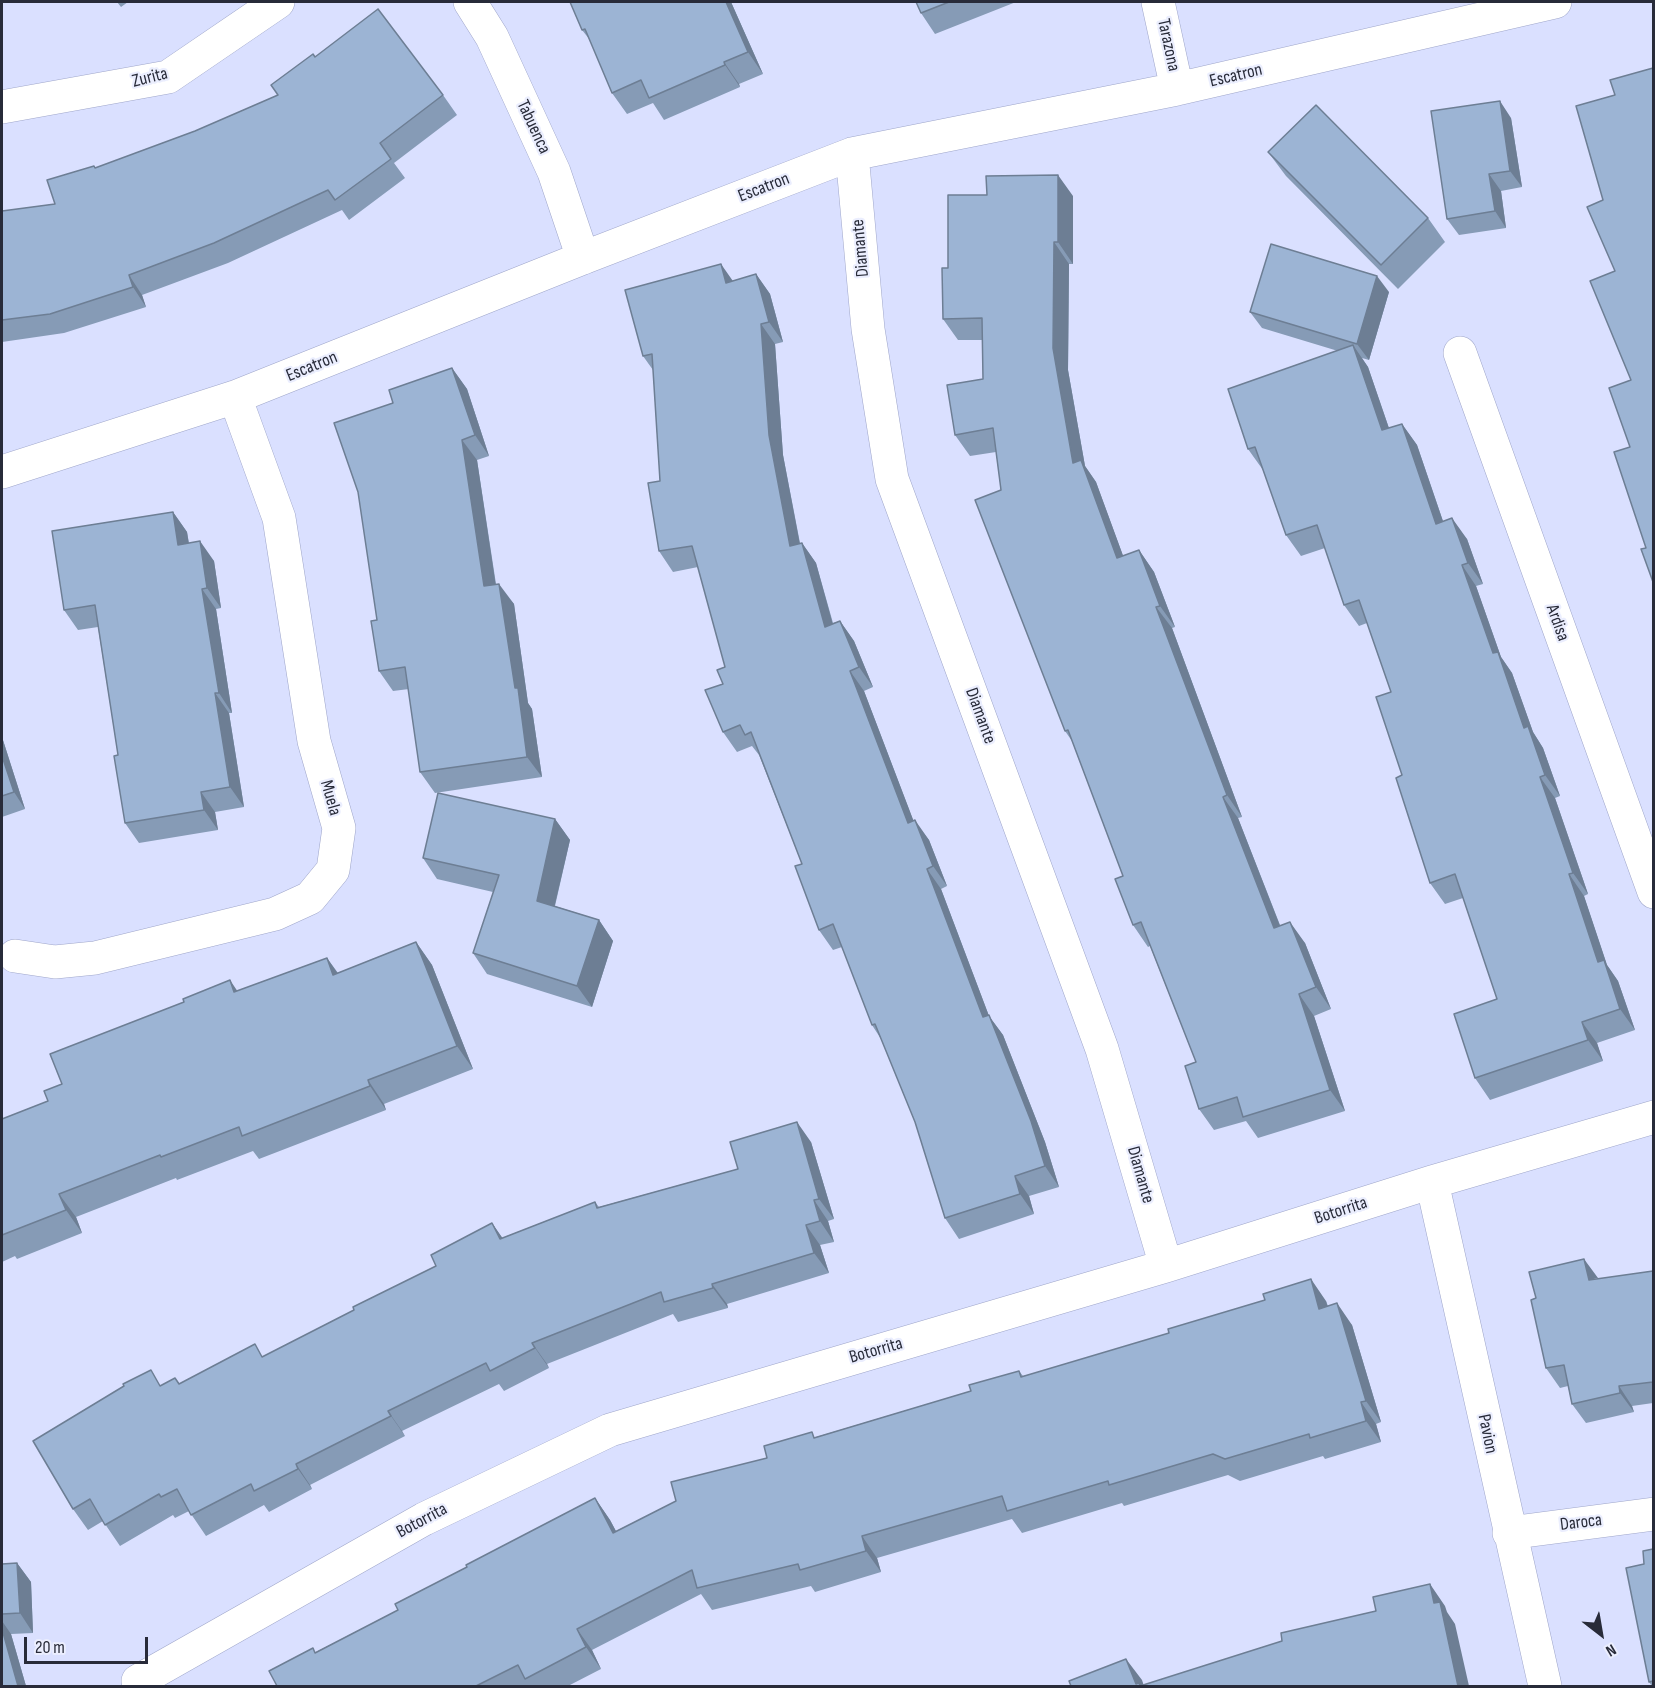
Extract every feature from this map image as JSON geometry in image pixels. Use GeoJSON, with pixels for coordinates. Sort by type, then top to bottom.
{"type":"FeatureCollection","features":[{"type":"Feature","properties":{"kind":"street","name":"Zurita"},"geometry":{"type":"LineString","coordinates":[[2,107],[168,77],[278,2]]}},
{"type":"Feature","properties":{"kind":"street","name":"Tabuenca"},"geometry":{"type":"LineString","coordinates":[[470,2],[492,37],[554,172],[583,258]]}},
{"type":"Feature","properties":{"kind":"street","name":"Tarazona"},"geometry":{"type":"LineString","coordinates":[[1158,2],[1177,89]]}},
{"type":"Feature","properties":{"kind":"street","name":"Escatron"},"geometry":{"type":"LineString","coordinates":[[2,472],[235,397],[583,258],[852,154],[1177,89],[1555,2]]}},
{"type":"Feature","properties":{"kind":"street","name":"Diamante"},"geometry":{"type":"LineString","coordinates":[[852,154],[868,329],[892,479],[1102,1048],[1166,1266]]}},
{"type":"Feature","properties":{"kind":"street","name":"Ardisa"},"geometry":{"type":"LineString","coordinates":[[1460,353],[1653,892]]}},
{"type":"Feature","properties":{"kind":"street","name":"Muela"},"geometry":{"type":"LineString","coordinates":[[15,956],[55,962],[95,958],[275,915],[310,898],[333,870],[339,828],[314,741],[279,518],[235,397]]}},
{"type":"Feature","properties":{"kind":"street","name":"Botorrita"},"geometry":{"type":"LineString","coordinates":[[138,1681],[424,1519],[610,1430],[1166,1266],[1432,1182],[1653,1117]]}},
{"type":"Feature","properties":{"kind":"street","name":"Pavion"},"geometry":{"type":"LineString","coordinates":[[1432,1182],[1545,1686]]}},
{"type":"Feature","properties":{"kind":"street","name":"Daroca"},"geometry":{"type":"LineString","coordinates":[[1509,1533],[1653,1514]]}},
{"type":"Feature","properties":{"kind":"building"},"geometry":{"type":"Polygon","coordinates":[[[570,2],[726,2],[748,52],[724,62],[725,65],[649,98],[641,80],[612,93],[585,29],[582,30],[570,2]]]}},
{"type":"Feature","properties":{"kind":"building"},"geometry":{"type":"Polygon","coordinates":[[[916,2],[949,2],[921,13],[916,2]]]}},
{"type":"Feature","properties":{"kind":"building"},"geometry":{"type":"Polygon","coordinates":[[[378,9],[443,95],[380,143],[391,159],[335,200],[328,190],[214,243],[129,275],[133,287],[50,314],[2,320],[2,211],[55,204],[47,180],[94,166],[95,168],[195,131],[278,95],[271,85],[313,54],[315,57],[378,9]]]}},
{"type":"Feature","properties":{"kind":"building"},"geometry":{"type":"Polygon","coordinates":[[[1653,68],[1653,582],[1641,549],[1646,548],[1614,452],[1630,447],[1609,388],[1631,380],[1590,281],[1615,271],[1587,207],[1603,200],[1576,106],[1615,95],[1610,80],[1653,68]]]}},
{"type":"Feature","properties":{"kind":"building"},"geometry":{"type":"Polygon","coordinates":[[[1500,101],[1510,171],[1489,174],[1495,211],[1447,219],[1431,111],[1500,101]]]}},
{"type":"Feature","properties":{"kind":"building"},"geometry":{"type":"Polygon","coordinates":[[[1316,105],[1428,218],[1381,265],[1268,152],[1316,105]]]}},
{"type":"Feature","properties":{"kind":"building"},"geometry":{"type":"Polygon","coordinates":[[[1058,175],[1058,242],[1054,242],[1053,348],[1073,463],[1081,460],[1117,558],[1139,550],[1160,606],[1156,607],[1227,795],[1223,797],[1274,928],[1290,922],[1316,987],[1299,994],[1330,1090],[1243,1117],[1237,1097],[1199,1109],[1185,1066],[1196,1062],[1141,922],[1133,925],[1115,879],[1123,876],[1068,730],[1065,731],[975,500],[1001,490],[993,428],[955,435],[947,385],[983,379],[982,318],[943,319],[942,268],[948,268],[948,195],[987,195],[986,176],[1058,175]]]}},
{"type":"Feature","properties":{"kind":"building"},"geometry":{"type":"Polygon","coordinates":[[[1271,244],[1377,276],[1357,344],[1250,312],[1271,244]]]}},
{"type":"Feature","properties":{"kind":"building"},"geometry":{"type":"Polygon","coordinates":[[[721,264],[726,283],[756,274],[769,322],[761,324],[769,435],[790,546],[802,543],[825,627],[840,621],[859,667],[850,671],[908,823],[915,820],[933,866],[927,869],[983,1017],[989,1015],[1031,1121],[1045,1166],[1015,1176],[1020,1194],[945,1218],[915,1122],[875,1024],[872,1025],[833,924],[819,930],[795,866],[802,864],[751,732],[745,735],[740,725],[723,732],[705,690],[723,684],[717,670],[725,667],[692,546],[659,551],[648,483],[660,481],[652,354],[643,356],[625,290],[721,264]]]}},
{"type":"Feature","properties":{"kind":"building"},"geometry":{"type":"Polygon","coordinates":[[[1353,345],[1382,430],[1402,424],[1436,524],[1452,518],[1468,563],[1462,565],[1493,653],[1498,652],[1524,728],[1528,726],[1545,775],[1540,777],[1573,873],[1569,874],[1598,962],[1604,960],[1620,1009],[1582,1022],[1588,1040],[1475,1078],[1454,1014],[1497,999],[1455,874],[1430,883],[1396,778],[1402,775],[1376,697],[1391,692],[1359,600],[1344,605],[1317,525],[1286,535],[1255,447],[1248,449],[1228,389],[1353,345]]]}},
{"type":"Feature","properties":{"kind":"building"},"geometry":{"type":"Polygon","coordinates":[[[452,368],[475,435],[462,440],[484,586],[499,584],[515,688],[518,688],[527,757],[420,772],[405,667],[379,671],[371,621],[377,620],[358,492],[334,423],[393,403],[389,390],[452,368]]]}},
{"type":"Feature","properties":{"kind":"building"},"geometry":{"type":"Polygon","coordinates":[[[173,512],[178,545],[200,541],[207,588],[202,589],[219,693],[215,693],[230,787],[201,792],[204,810],[125,823],[114,756],[118,755],[95,605],[64,610],[52,531],[173,512]]]}},
{"type":"Feature","properties":{"kind":"building"},"geometry":{"type":"Polygon","coordinates":[[[2,756],[14,792],[2,796],[2,756]]]}},
{"type":"Feature","properties":{"kind":"building"},"geometry":{"type":"Polygon","coordinates":[[[438,793],[555,819],[537,901],[599,920],[577,986],[473,953],[499,875],[423,858],[438,793]]]}},
{"type":"Feature","properties":{"kind":"building"},"geometry":{"type":"Polygon","coordinates":[[[416,942],[457,1046],[368,1080],[370,1086],[242,1136],[239,1127],[59,1194],[66,1210],[2,1235],[2,1119],[48,1101],[44,1091],[62,1084],[50,1054],[184,1002],[183,999],[230,980],[234,992],[327,958],[333,975],[416,942]]]}},
{"type":"Feature","properties":{"kind":"building"},"geometry":{"type":"Polygon","coordinates":[[[797,1122],[819,1199],[814,1200],[820,1221],[806,1225],[814,1253],[712,1284],[713,1288],[664,1302],[661,1292],[532,1343],[535,1348],[490,1371],[486,1363],[388,1411],[391,1416],[296,1464],[298,1469],[254,1491],[251,1484],[191,1515],[177,1489],[161,1497],[159,1494],[105,1525],[90,1499],[73,1509],[33,1441],[124,1386],[123,1384],[151,1370],[160,1386],[175,1378],[179,1384],[255,1344],[262,1357],[354,1310],[353,1307],[436,1266],[431,1255],[492,1223],[500,1239],[595,1202],[597,1208],[738,1169],[730,1142],[797,1122]]]}},
{"type":"Feature","properties":{"kind":"building"},"geometry":{"type":"Polygon","coordinates":[[[1584,1259],[1589,1280],[1653,1271],[1653,1382],[1619,1386],[1620,1393],[1572,1404],[1564,1365],[1546,1368],[1531,1300],[1536,1298],[1529,1272],[1584,1259]]]}},
{"type":"Feature","properties":{"kind":"building"},"geometry":{"type":"Polygon","coordinates":[[[1311,1279],[1319,1309],[1337,1303],[1366,1401],[1361,1402],[1366,1421],[1310,1438],[1309,1434],[1225,1459],[1213,1454],[1109,1485],[1108,1481],[1007,1511],[1002,1496],[862,1536],[866,1551],[800,1570],[798,1564],[697,1588],[692,1570],[577,1629],[586,1647],[525,1679],[518,1665],[476,1686],[277,1686],[269,1671],[313,1648],[315,1653],[398,1610],[395,1604],[595,1498],[613,1533],[676,1501],[671,1482],[767,1458],[764,1446],[812,1432],[814,1438],[971,1391],[969,1385],[1019,1371],[1021,1377],[1169,1333],[1168,1329],[1265,1300],[1263,1294],[1311,1279]]]}},
{"type":"Feature","properties":{"kind":"building"},"geometry":{"type":"Polygon","coordinates":[[[1653,1549],[1653,1681],[1649,1682],[1626,1568],[1644,1564],[1643,1551],[1653,1549]]]}},
{"type":"Feature","properties":{"kind":"building"},"geometry":{"type":"Polygon","coordinates":[[[17,1563],[20,1613],[2,1614],[2,1564],[17,1563]]]}},
{"type":"Feature","properties":{"kind":"building"},"geometry":{"type":"Polygon","coordinates":[[[1430,1584],[1434,1603],[1440,1602],[1458,1686],[1140,1686],[1282,1641],[1281,1633],[1376,1611],[1373,1597],[1430,1584]]]}},
{"type":"Feature","properties":{"kind":"building"},"geometry":{"type":"Polygon","coordinates":[[[2,1629],[18,1686],[2,1686],[2,1629]]]}},
{"type":"Feature","properties":{"kind":"building"},"geometry":{"type":"Polygon","coordinates":[[[1126,1659],[1136,1684],[1139,1683],[1140,1686],[1071,1686],[1069,1681],[1126,1659]]]}}]}
